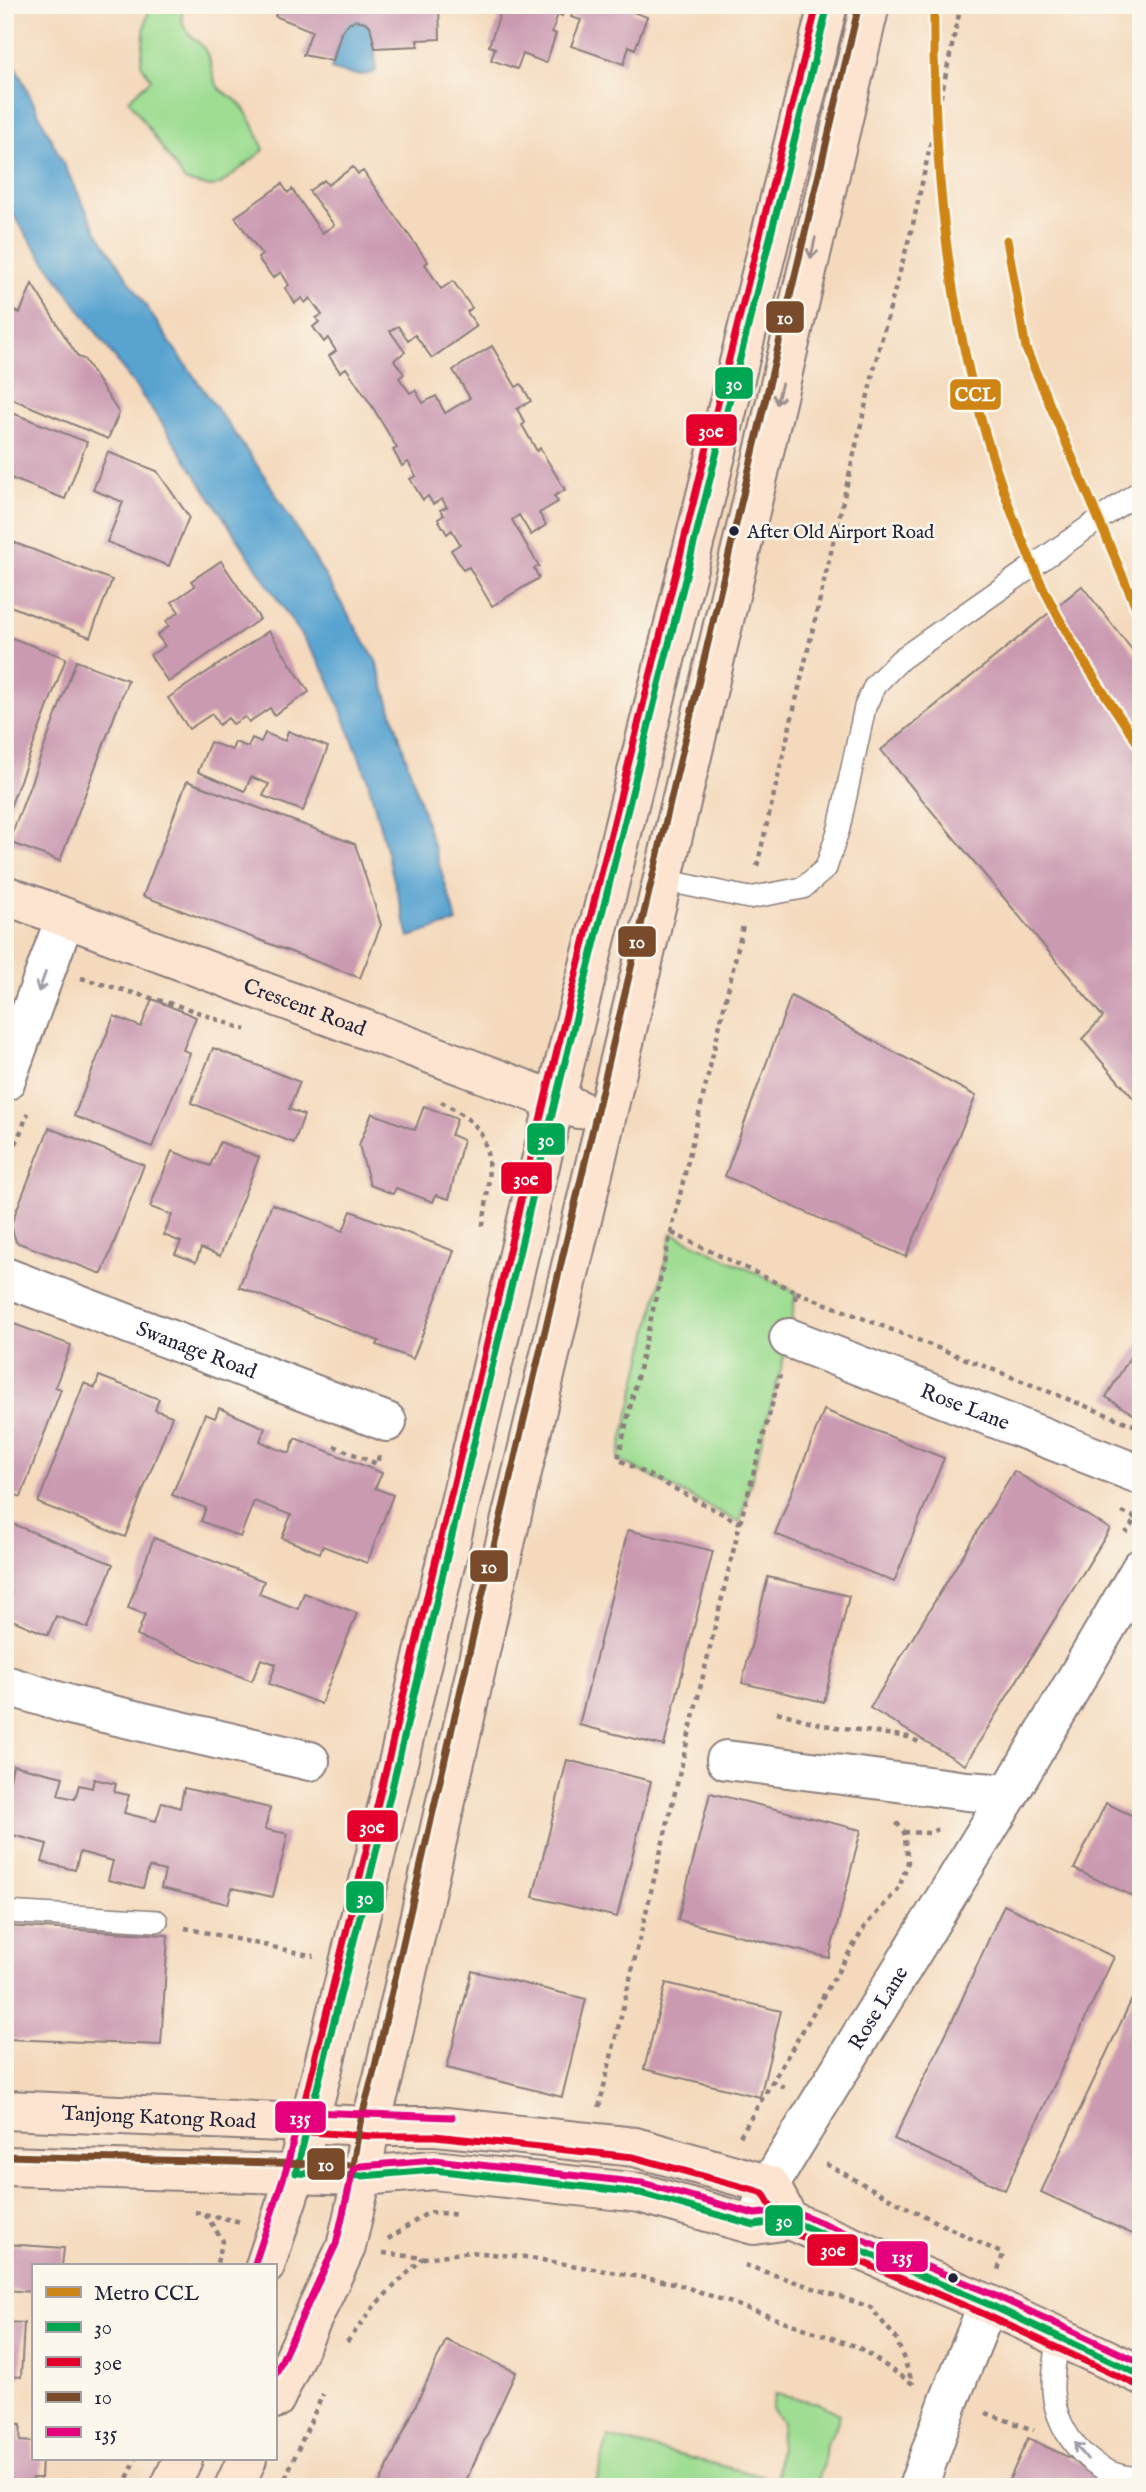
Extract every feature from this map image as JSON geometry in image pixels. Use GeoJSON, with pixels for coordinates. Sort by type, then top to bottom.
{"type":"FeatureCollection","features":[{"type":"Feature","properties":{"kind":"main road"},"geometry":{"type":"LineString","coordinates":[[266,2264],[296,2173],[309,2122],[555,1102],[828,5]]}},
{"type":"Feature","properties":{"kind":"main road"},"geometry":{"type":"LineString","coordinates":[[276,2397],[346,2247],[370,2126],[491,1603],[870,5]]}},
{"type":"Feature","properties":{"kind":"main road","name":"Crescent Road"},"geometry":{"type":"LineString","coordinates":[[5,895],[61,931],[607,1118]]}},
{"type":"Feature","properties":{"kind":"main road","name":"Tanjong Katong Road"},"geometry":{"type":"LineString","coordinates":[[5,2110],[370,2126],[436,2126],[635,2147],[777,2173]]}},
{"type":"Feature","properties":{"kind":"main road"},"geometry":{"type":"LineString","coordinates":[[5,2166],[362,2176],[434,2170],[640,2193],[771,2223],[988,2304],[1141,2375]]}},
{"type":"Feature","properties":{"kind":"main road"},"geometry":{"type":"LineString","coordinates":[[170,2487],[183,2460]]}},
{"type":"Feature","properties":{"kind":"main road"},"geometry":{"type":"LineString","coordinates":[[234,2487],[247,2460]]}},
{"type":"Feature","properties":{"kind":"street"},"geometry":{"type":"LineString","coordinates":[[5,1082],[61,931]]}},
{"type":"Feature","properties":{"kind":"street","name":"Swanage Road"},"geometry":{"type":"LineString","coordinates":[[5,1278],[387,1422]]}},
{"type":"Feature","properties":{"kind":"street","name":"Rose Lane"},"geometry":{"type":"LineString","coordinates":[[789,1338],[1141,1475]]}},
{"type":"Feature","properties":{"kind":"street","name":"Rose Lane"},"geometry":{"type":"LineString","coordinates":[[771,2223],[777,2173],[1009,1794],[1131,1554]]}},
{"type":"Feature","properties":{"kind":"street"},"geometry":{"type":"LineString","coordinates":[[5,1685],[70,1705],[310,1761]]}},
{"type":"Feature","properties":{"kind":"street"},"geometry":{"type":"LineString","coordinates":[[726,1760],[1009,1794]]}},
{"type":"Feature","properties":{"kind":"street"},"geometry":{"type":"LineString","coordinates":[[918,2487],[988,2304]]}},
{"type":"Feature","properties":{"kind":"lane"},"geometry":{"type":"LineString","coordinates":[[663,880],[749,898],[803,888],[826,868],[839,828],[865,707],[875,685],[901,659],[1141,490]]}},
{"type":"Feature","properties":{"kind":"lane"},"geometry":{"type":"LineString","coordinates":[[5,1912],[157,1922]]}},
{"type":"Feature","properties":{"kind":"lane"},"geometry":{"type":"LineString","coordinates":[[1058,2337],[1053,2389],[1063,2423],[1075,2445],[1088,2461],[1104,2470],[1127,2478],[1141,2477]]}},
{"type":"Feature","properties":{"kind":"path"},"geometry":{"type":"LineString","coordinates":[[596,2117],[740,1523],[618,1459],[879,348],[913,224],[961,5]]}},
{"type":"Feature","properties":{"kind":"path"},"geometry":{"type":"LineString","coordinates":[[61,931],[81,979],[186,1008],[251,1031]]}},
{"type":"Feature","properties":{"kind":"path"},"geometry":{"type":"LineString","coordinates":[[440,1101],[450,1107]]}},
{"type":"Feature","properties":{"kind":"path"},"geometry":{"type":"LineString","coordinates":[[796,1292],[1141,1428]]}},
{"type":"Feature","properties":{"kind":"path"},"geometry":{"type":"LineString","coordinates":[[1111,1507],[1136,1518],[1131,1554]]}},
{"type":"Feature","properties":{"kind":"path"},"geometry":{"type":"LineString","coordinates":[[777,1712],[823,1724],[908,1737],[931,1749]]}},
{"type":"Feature","properties":{"kind":"path"},"geometry":{"type":"LineString","coordinates":[[735,2146],[865,1926],[899,1888],[908,1862],[904,1832],[891,1815]]}},
{"type":"Feature","properties":{"kind":"path"},"geometry":{"type":"LineString","coordinates":[[157,1922],[326,1959]]}},
{"type":"Feature","properties":{"kind":"path"},"geometry":{"type":"LineString","coordinates":[[777,2173],[830,2164],[904,2206],[1003,2254],[988,2304]]}},
{"type":"Feature","properties":{"kind":"path"},"geometry":{"type":"LineString","coordinates":[[379,2245],[429,2212],[470,2216]]}},
{"type":"Feature","properties":{"kind":"path"},"geometry":{"type":"LineString","coordinates":[[205,2215],[223,2241],[217,2264]]}},
{"type":"Feature","properties":{"kind":"path"},"geometry":{"type":"LineString","coordinates":[[383,2253],[424,2258],[470,2252],[525,2257],[674,2283],[858,2347],[914,2385],[897,2338],[870,2307],[740,2263]]}},
{"type":"Feature","properties":{"kind":"path"},"geometry":{"type":"LineString","coordinates":[[343,2351],[348,2339],[376,2304],[424,2258]]}},
{"type":"Feature","properties":{"kind":"path"},"geometry":{"type":"LineString","coordinates":[[281,2487],[326,2388]]}},
{"type":"Feature","properties":{"kind":"path"},"geometry":{"type":"LineString","coordinates":[[123,2487],[136,2460]]}},
{"type":"Feature","properties":{"kind":"green space"},"geometry":{"type":"Polygon","coordinates":[[[150,5],[183,5],[182,16],[186,30],[204,49],[219,88],[237,101],[246,112],[264,150],[222,183],[211,187],[185,181],[129,100],[151,79],[141,64],[150,5]]]}},
{"type":"Feature","properties":{"kind":"green space"},"geometry":{"type":"Polygon","coordinates":[[[672,1233],[796,1292],[789,1338],[740,1523],[618,1459],[672,1233]]]}},
{"type":"Feature","properties":{"kind":"green space"},"geometry":{"type":"Polygon","coordinates":[[[775,2394],[818,2403],[840,2414],[826,2443],[824,2464],[815,2487],[776,2487],[782,2422],[772,2409],[775,2394]]]}},
{"type":"Feature","properties":{"kind":"green space"},"geometry":{"type":"Polygon","coordinates":[[[608,2437],[769,2478],[767,2487],[595,2487],[608,2437]]]}},
{"type":"Feature","properties":{"kind":"water"},"geometry":{"type":"Polygon","coordinates":[[[345,5],[380,5],[374,39],[376,71],[360,75],[331,69],[345,5]]]}},
{"type":"Feature","properties":{"kind":"water"},"geometry":{"type":"Polygon","coordinates":[[[5,45],[96,230],[169,341],[266,478],[376,661],[457,922],[409,937],[367,777],[327,675],[161,422],[27,236],[5,200],[5,45]]]}},
{"type":"Feature","properties":{"kind":"building"},"geometry":{"type":"Polygon","coordinates":[[[279,5],[439,5],[440,39],[417,40],[418,46],[375,48],[370,26],[356,20],[349,23],[341,33],[333,61],[303,55],[312,31],[275,16],[279,5]]]}},
{"type":"Feature","properties":{"kind":"building"},"geometry":{"type":"Polygon","coordinates":[[[503,5],[565,5],[562,16],[558,14],[552,32],[556,34],[546,63],[523,54],[517,69],[491,60],[495,48],[489,46],[503,5]]]}},
{"type":"Feature","properties":{"kind":"building"},"geometry":{"type":"Polygon","coordinates":[[[575,5],[635,5],[633,12],[647,17],[635,49],[629,46],[624,64],[571,46],[581,20],[571,17],[575,5]]]}},
{"type":"Feature","properties":{"kind":"building"},"geometry":{"type":"Polygon","coordinates":[[[353,167],[358,174],[363,171],[428,262],[425,264],[441,289],[453,281],[472,308],[467,312],[477,326],[432,358],[415,335],[408,340],[398,326],[390,331],[405,352],[394,360],[404,374],[399,378],[410,393],[415,390],[423,403],[436,396],[445,413],[470,398],[453,370],[492,346],[516,387],[521,384],[531,401],[517,409],[525,423],[522,425],[537,451],[540,448],[565,490],[554,496],[558,502],[539,513],[546,525],[531,535],[519,515],[512,520],[539,566],[534,568],[539,578],[492,606],[469,567],[463,570],[451,550],[460,544],[452,530],[447,534],[438,519],[444,515],[440,510],[447,507],[442,499],[433,504],[428,496],[423,500],[410,479],[416,476],[408,462],[402,466],[393,450],[397,448],[372,406],[346,368],[340,372],[329,356],[336,351],[328,338],[324,342],[313,327],[319,322],[316,318],[322,315],[310,298],[305,303],[302,298],[295,303],[285,288],[289,285],[281,272],[273,278],[258,258],[262,255],[235,217],[282,184],[288,193],[292,189],[322,233],[334,225],[309,191],[324,180],[328,185],[353,167]]]}},
{"type":"Feature","properties":{"kind":"building"},"geometry":{"type":"Polygon","coordinates":[[[32,284],[78,357],[84,359],[119,413],[108,439],[5,396],[5,307],[20,313],[32,284]]]}},
{"type":"Feature","properties":{"kind":"building"},"geometry":{"type":"Polygon","coordinates":[[[7,411],[87,442],[65,499],[5,476],[7,411]]]}},
{"type":"Feature","properties":{"kind":"building"},"geometry":{"type":"Polygon","coordinates":[[[108,452],[157,471],[189,517],[169,566],[107,542],[123,502],[93,490],[108,452]]]}},
{"type":"Feature","properties":{"kind":"building"},"geometry":{"type":"Polygon","coordinates":[[[5,539],[112,580],[90,637],[5,604],[5,539]]]}},
{"type":"Feature","properties":{"kind":"building"},"geometry":{"type":"Polygon","coordinates":[[[221,561],[260,619],[168,682],[150,655],[165,646],[157,635],[169,626],[166,621],[179,612],[172,602],[195,586],[191,581],[221,561]]]}},
{"type":"Feature","properties":{"kind":"building"},"geometry":{"type":"Polygon","coordinates":[[[1082,586],[1141,661],[1141,1107],[1082,1039],[1103,1017],[881,750],[1082,586]]]}},
{"type":"Feature","properties":{"kind":"building"},"geometry":{"type":"Polygon","coordinates":[[[269,631],[309,692],[274,715],[270,708],[249,722],[245,717],[233,724],[228,718],[219,725],[212,714],[189,729],[168,698],[269,631]]]}},
{"type":"Feature","properties":{"kind":"building"},"geometry":{"type":"Polygon","coordinates":[[[12,638],[66,658],[6,818],[5,654],[12,638]]]}},
{"type":"Feature","properties":{"kind":"building"},"geometry":{"type":"Polygon","coordinates":[[[76,661],[128,680],[60,861],[9,842],[76,661]]]}},
{"type":"Feature","properties":{"kind":"building"},"geometry":{"type":"Polygon","coordinates":[[[288,731],[328,747],[303,811],[263,796],[269,784],[251,777],[245,791],[198,772],[210,742],[232,750],[235,742],[248,747],[252,738],[261,742],[265,733],[285,741],[288,731]]]}},
{"type":"Feature","properties":{"kind":"building"},"geometry":{"type":"Polygon","coordinates":[[[187,781],[355,844],[381,925],[360,978],[143,896],[187,781]]]}},
{"type":"Feature","properties":{"kind":"building"},"geometry":{"type":"Polygon","coordinates":[[[791,996],[976,1096],[906,1257],[725,1176],[791,996]]]}},
{"type":"Feature","properties":{"kind":"building"},"geometry":{"type":"Polygon","coordinates":[[[152,999],[196,1017],[183,1050],[190,1053],[152,1147],[74,1116],[114,1016],[141,1027],[152,999]]]}},
{"type":"Feature","properties":{"kind":"building"},"geometry":{"type":"Polygon","coordinates":[[[213,1048],[300,1082],[289,1109],[304,1115],[294,1143],[191,1103],[213,1048]]]}},
{"type":"Feature","properties":{"kind":"building"},"geometry":{"type":"Polygon","coordinates":[[[424,1106],[457,1119],[451,1135],[463,1140],[449,1199],[436,1195],[433,1202],[396,1188],[393,1194],[370,1185],[359,1145],[372,1113],[415,1130],[424,1106]]]}},
{"type":"Feature","properties":{"kind":"building"},"geometry":{"type":"Polygon","coordinates":[[[49,1128],[144,1165],[102,1274],[16,1242],[11,1224],[49,1128]]]}},
{"type":"Feature","properties":{"kind":"building"},"geometry":{"type":"Polygon","coordinates":[[[220,1142],[259,1157],[220,1256],[201,1248],[196,1262],[175,1254],[181,1242],[164,1235],[172,1215],[150,1207],[172,1151],[210,1166],[220,1142]]]}},
{"type":"Feature","properties":{"kind":"building"},"geometry":{"type":"Polygon","coordinates":[[[272,1204],[343,1231],[351,1211],[454,1251],[413,1359],[377,1345],[379,1341],[239,1287],[272,1204]]]}},
{"type":"Feature","properties":{"kind":"building"},"geometry":{"type":"Polygon","coordinates":[[[6,1321],[71,1345],[55,1387],[61,1389],[21,1497],[5,1491],[6,1321]]]}},
{"type":"Feature","properties":{"kind":"building"},"geometry":{"type":"Polygon","coordinates":[[[1141,1339],[1141,1419],[1106,1397],[1141,1339]]]}},
{"type":"Feature","properties":{"kind":"building"},"geometry":{"type":"Polygon","coordinates":[[[99,1376],[159,1399],[155,1410],[172,1416],[125,1537],[38,1503],[84,1383],[95,1388],[99,1376]]]}},
{"type":"Feature","properties":{"kind":"building"},"geometry":{"type":"Polygon","coordinates":[[[219,1408],[265,1428],[260,1441],[275,1448],[290,1453],[295,1438],[382,1473],[375,1488],[393,1495],[367,1563],[323,1546],[320,1553],[282,1538],[291,1515],[254,1501],[240,1537],[201,1521],[206,1508],[172,1495],[205,1414],[215,1418],[219,1408]]]}},
{"type":"Feature","properties":{"kind":"building"},"geometry":{"type":"Polygon","coordinates":[[[824,1410],[944,1458],[894,1582],[775,1534],[824,1410]]]}},
{"type":"Feature","properties":{"kind":"building"},"geometry":{"type":"Polygon","coordinates":[[[1014,1471],[1110,1529],[965,1765],[870,1708],[1014,1471]]]}},
{"type":"Feature","properties":{"kind":"building"},"geometry":{"type":"Polygon","coordinates":[[[5,1521],[113,1564],[88,1628],[56,1616],[48,1635],[5,1617],[5,1606],[11,1593],[5,1591],[5,1521]]]}},
{"type":"Feature","properties":{"kind":"building"},"geometry":{"type":"Polygon","coordinates":[[[628,1530],[713,1551],[664,1746],[579,1725],[628,1530]]]}},
{"type":"Feature","properties":{"kind":"building"},"geometry":{"type":"Polygon","coordinates":[[[154,1538],[264,1581],[259,1594],[298,1609],[304,1593],[357,1613],[321,1704],[269,1684],[276,1664],[261,1659],[252,1681],[137,1636],[145,1614],[128,1608],[154,1538]]]}},
{"type":"Feature","properties":{"kind":"building"},"geometry":{"type":"Polygon","coordinates":[[[768,1577],[849,1596],[824,1702],[742,1683],[768,1577]]]}},
{"type":"Feature","properties":{"kind":"building"},"geometry":{"type":"Polygon","coordinates":[[[567,1760],[651,1781],[617,1917],[533,1897],[567,1760]]]}},
{"type":"Feature","properties":{"kind":"building"},"geometry":{"type":"Polygon","coordinates":[[[13,1765],[63,1777],[58,1795],[75,1799],[79,1785],[92,1788],[94,1779],[116,1784],[114,1792],[129,1795],[124,1813],[156,1821],[162,1802],[180,1808],[184,1788],[270,1808],[265,1829],[288,1834],[273,1897],[232,1888],[228,1904],[161,1888],[165,1871],[149,1867],[143,1888],[108,1880],[113,1861],[80,1852],[75,1870],[42,1862],[47,1844],[13,1835],[9,1852],[5,1851],[5,1778],[10,1779],[13,1765]]]}},
{"type":"Feature","properties":{"kind":"building"},"geometry":{"type":"Polygon","coordinates":[[[710,1793],[861,1830],[829,1958],[678,1920],[710,1793]]]}},
{"type":"Feature","properties":{"kind":"building"},"geometry":{"type":"Polygon","coordinates":[[[1106,1803],[1141,1820],[1141,1900],[1074,1869],[1106,1803]]]}},
{"type":"Feature","properties":{"kind":"building"},"geometry":{"type":"Polygon","coordinates":[[[1004,1905],[1114,1957],[1005,2190],[894,2139],[954,2017],[1004,1905]]]}},
{"type":"Feature","properties":{"kind":"building"},"geometry":{"type":"Polygon","coordinates":[[[5,1926],[168,1935],[161,2045],[5,2039],[5,1926]]]}},
{"type":"Feature","properties":{"kind":"building"},"geometry":{"type":"Polygon","coordinates":[[[472,1971],[586,1999],[562,2097],[447,2068],[472,1971]]]}},
{"type":"Feature","properties":{"kind":"building"},"geometry":{"type":"Polygon","coordinates":[[[1141,1980],[1141,2238],[1041,2192],[1141,1980]]]}},
{"type":"Feature","properties":{"kind":"building"},"geometry":{"type":"Polygon","coordinates":[[[666,1983],[781,2011],[760,2097],[644,2069],[666,1983]]]}},
{"type":"Feature","properties":{"kind":"building"},"geometry":{"type":"Polygon","coordinates":[[[5,2244],[64,2248],[62,2264],[32,2264],[32,2292],[5,2290],[5,2244]]]}},
{"type":"Feature","properties":{"kind":"building"},"geometry":{"type":"Polygon","coordinates":[[[5,2322],[24,2323],[21,2377],[5,2376],[5,2322]]]}},
{"type":"Feature","properties":{"kind":"building"},"geometry":{"type":"Polygon","coordinates":[[[446,2340],[516,2372],[463,2487],[378,2487],[446,2340]]]}},
{"type":"Feature","properties":{"kind":"building"},"geometry":{"type":"Polygon","coordinates":[[[5,2423],[21,2424],[20,2441],[32,2442],[32,2460],[42,2460],[41,2478],[33,2478],[32,2487],[5,2487],[5,2423]]]}},
{"type":"Feature","properties":{"kind":"building"},"geometry":{"type":"Polygon","coordinates":[[[1028,2438],[1131,2487],[1006,2487],[1028,2438]]]}},
{"type":"Feature","properties":{"kind":"metro line","name":"CCL"},"geometry":{"type":"LineString","coordinates":[[934,5],[934,78],[944,222],[967,364],[985,433],[1008,502],[1046,593],[1084,661],[1141,748]]}},
{"type":"Feature","properties":{"kind":"metro line","name":"CCL"},"geometry":{"type":"LineString","coordinates":[[1007,240],[1026,349],[1141,619]]}},
{"type":"Feature","properties":{"kind":"transit line","name":"30e"},"geometry":{"type":"LineString","coordinates":[[817,5],[545,1099],[299,2124],[302,2130],[308,2132],[435,2136],[633,2157],[757,2191],[763,2193],[784,2229],[984,2314],[1137,2385]]}},
{"type":"Feature","properties":{"kind":"transit line","name":"30"},"geometry":{"type":"LineString","coordinates":[[828,5],[555,1102],[392,1788],[296,2173],[362,2176],[434,2170],[640,2193],[754,2225],[789,2220],[988,2304],[1141,2375]]}},
{"type":"Feature","properties":{"kind":"transit line","name":"10"},"geometry":{"type":"LineString","coordinates":[[5,2156],[353,2165],[360,2123],[481,1601],[859,5]]}},
{"type":"Feature","properties":{"kind":"transit line","name":"135"},"geometry":{"type":"LineString","coordinates":[[255,2263],[286,2170],[299,2118],[303,2114],[309,2112],[452,2117]]}},
{"type":"Feature","properties":{"kind":"transit line","name":"135"},"geometry":{"type":"LineString","coordinates":[[276,2373],[336,2244],[353,2170],[361,2166],[435,2160],[642,2183],[755,2214],[791,2210],[992,2294],[1141,2363]]}},
{"type":"Feature","properties":{"kind":"place","name":"After Old Airport Road"},"geometry":{"type":"Point","coordinates":[734,531]}}]}
